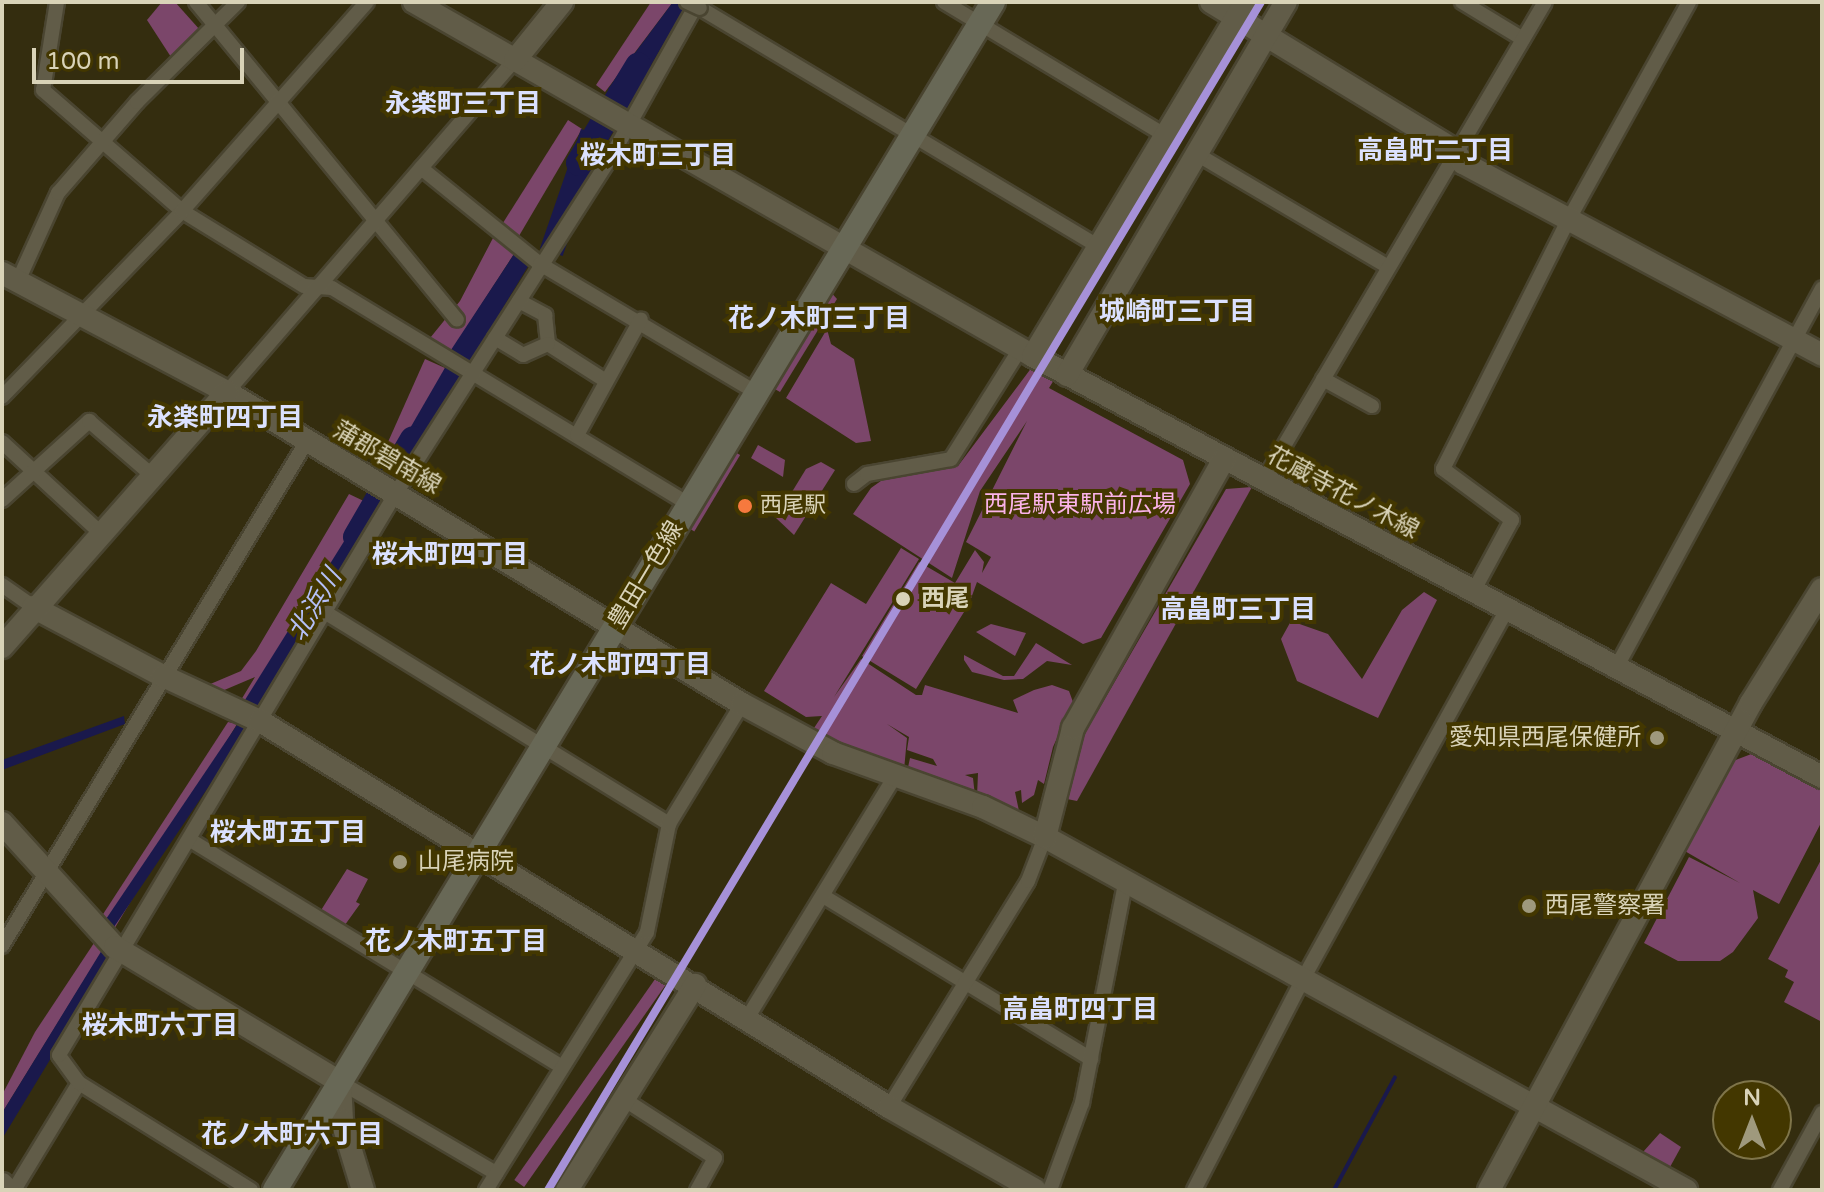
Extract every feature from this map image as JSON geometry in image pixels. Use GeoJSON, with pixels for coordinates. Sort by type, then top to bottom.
{"type":"FeatureCollection","features":[{"type":"Feature","properties":{"kind":"main road","name":"豊田一色線"},"geometry":{"type":"LineString","coordinates":[[275,1190],[410,972],[842,248],[987,13]]}},
{"type":"Feature","properties":{"kind":"street"},"geometry":{"type":"LineString","coordinates":[[57,2],[43,90],[182,211],[315,288],[332,288],[689,504]]}},
{"type":"Feature","properties":{"kind":"street"},"geometry":{"type":"LineString","coordinates":[[196,2],[457,320]]}},
{"type":"Feature","properties":{"kind":"street"},"geometry":{"type":"LineString","coordinates":[[10,277],[58,193],[101,143],[238,2]]}},
{"type":"Feature","properties":{"kind":"street"},"geometry":{"type":"LineString","coordinates":[[2,397],[8,379],[182,211],[367,2]]}},
{"type":"Feature","properties":{"kind":"street","name":"花蔵寺花ノ木線"},"geometry":{"type":"LineString","coordinates":[[414,2],[1067,375],[1822,777]]}},
{"type":"Feature","properties":{"kind":"street"},"geometry":{"type":"LineString","coordinates":[[2,647],[33,607],[104,536],[562,2]]}},
{"type":"Feature","properties":{"kind":"street"},"geometry":{"type":"LineString","coordinates":[[944,2],[987,13],[1166,136]]}},
{"type":"Feature","properties":{"kind":"street"},"geometry":{"type":"LineString","coordinates":[[1211,2],[1241,10],[1264,35],[1454,150],[1463,163],[1570,217],[1822,355]]}},
{"type":"Feature","properties":{"kind":"street"},"geometry":{"type":"LineString","coordinates":[[1067,375],[1200,156],[1264,35],[1286,2]]}},
{"type":"Feature","properties":{"kind":"street"},"geometry":{"type":"LineString","coordinates":[[1462,2],[1523,39]]}},
{"type":"Feature","properties":{"kind":"street"},"geometry":{"type":"LineString","coordinates":[[1264,480],[1454,150],[1545,2]]}},
{"type":"Feature","properties":{"kind":"street"},"geometry":{"type":"LineString","coordinates":[[1473,592],[1512,520],[1443,469],[1570,217],[1689,2]]}},
{"type":"Feature","properties":{"kind":"street"},"geometry":{"type":"LineString","coordinates":[[251,1190],[79,1083],[59,1055],[120,950],[192,841],[251,717],[326,613],[393,491],[519,301],[695,4],[1100,247]]}},
{"type":"Feature","properties":{"kind":"street"},"geometry":{"type":"LineString","coordinates":[[854,484],[867,474],[951,459],[1100,247],[1241,10]]}},
{"type":"Feature","properties":{"kind":"street"},"geometry":{"type":"LineString","coordinates":[[1200,156],[1387,266]]}},
{"type":"Feature","properties":{"kind":"street"},"geometry":{"type":"LineString","coordinates":[[421,168],[540,264],[641,319],[756,392]]}},
{"type":"Feature","properties":{"kind":"street","name":"蒲郡碧南線"},"geometry":{"type":"LineString","coordinates":[[10,277],[227,392],[742,704],[833,753],[983,807],[1045,837],[1686,1190]]}},
{"type":"Feature","properties":{"kind":"street"},"geometry":{"type":"LineString","coordinates":[[1616,668],[1822,288]]}},
{"type":"Feature","properties":{"kind":"street"},"geometry":{"type":"LineString","coordinates":[[519,301],[545,315],[548,344]]}},
{"type":"Feature","properties":{"kind":"street"},"geometry":{"type":"LineString","coordinates":[[577,435],[641,319]]}},
{"type":"Feature","properties":{"kind":"street"},"geometry":{"type":"LineString","coordinates":[[495,338],[523,355],[548,344]]}},
{"type":"Feature","properties":{"kind":"street"},"geometry":{"type":"LineString","coordinates":[[548,344],[606,381]]}},
{"type":"Feature","properties":{"kind":"street"},"geometry":{"type":"LineString","coordinates":[[1323,379],[1372,406]]}},
{"type":"Feature","properties":{"kind":"street"},"geometry":{"type":"LineString","coordinates":[[2,500],[89,421],[154,477]]}},
{"type":"Feature","properties":{"kind":"street"},"geometry":{"type":"LineString","coordinates":[[2,946],[307,441]]}},
{"type":"Feature","properties":{"kind":"street"},"geometry":{"type":"LineString","coordinates":[[2,442],[104,536]]}},
{"type":"Feature","properties":{"kind":"street"},"geometry":{"type":"LineString","coordinates":[[889,1107],[1028,881],[1045,837],[1073,728],[1224,459]]}},
{"type":"Feature","properties":{"kind":"street"},"geometry":{"type":"LineString","coordinates":[[2,585],[33,607],[163,676],[251,717],[748,1017],[1010,1185],[1035,1190]]}},
{"type":"Feature","properties":{"kind":"street"},"geometry":{"type":"LineString","coordinates":[[1489,1190],[1735,732],[1822,589]]}},
{"type":"Feature","properties":{"kind":"street"},"geometry":{"type":"LineString","coordinates":[[1194,1190],[1303,979],[1507,610]]}},
{"type":"Feature","properties":{"kind":"street"},"geometry":{"type":"LineString","coordinates":[[326,613],[669,824]]}},
{"type":"Feature","properties":{"kind":"street"},"geometry":{"type":"LineString","coordinates":[[486,1190],[560,1066],[647,932],[669,824],[742,704]]}},
{"type":"Feature","properties":{"kind":"street"},"geometry":{"type":"LineString","coordinates":[[748,1017],[895,776]]}},
{"type":"Feature","properties":{"kind":"street"},"geometry":{"type":"LineString","coordinates":[[2,823],[92,926],[120,950],[496,1173]]}},
{"type":"Feature","properties":{"kind":"street"},"geometry":{"type":"LineString","coordinates":[[192,841],[560,1066]]}},
{"type":"Feature","properties":{"kind":"street"},"geometry":{"type":"LineString","coordinates":[[1050,1190],[1069,1145],[1091,1059],[1126,879]]}},
{"type":"Feature","properties":{"kind":"street"},"geometry":{"type":"LineString","coordinates":[[823,896],[1091,1059]]}},
{"type":"Feature","properties":{"kind":"street"},"geometry":{"type":"LineString","coordinates":[[567,1190],[695,985]]}},
{"type":"Feature","properties":{"kind":"street"},"geometry":{"type":"LineString","coordinates":[[340,1082],[342,1121],[363,1190]]}},
{"type":"Feature","properties":{"kind":"street"},"geometry":{"type":"LineString","coordinates":[[2,1184],[11,1190],[79,1083]]}},
{"type":"Feature","properties":{"kind":"street"},"geometry":{"type":"LineString","coordinates":[[625,1100],[715,1158],[697,1190]]}},
{"type":"Feature","properties":{"kind":"street"},"geometry":{"type":"LineString","coordinates":[[1780,1190],[1822,1113]]}},
{"type":"Feature","properties":{"kind":"green space"},"geometry":{"type":"Polygon","coordinates":[[[162,2],[175,2],[200,30],[171,57],[147,20],[162,2]]]}},
{"type":"Feature","properties":{"kind":"green space"},"geometry":{"type":"Polygon","coordinates":[[[651,2],[673,2],[605,92],[596,85],[651,2]]]}},
{"type":"Feature","properties":{"kind":"green space"},"geometry":{"type":"Polygon","coordinates":[[[568,120],[582,129],[516,241],[501,226],[568,120]]]}},
{"type":"Feature","properties":{"kind":"green space"},"geometry":{"type":"Polygon","coordinates":[[[493,238],[516,251],[448,356],[426,343],[460,301],[493,238]]]}},
{"type":"Feature","properties":{"kind":"green space"},"geometry":{"type":"Polygon","coordinates":[[[829,290],[837,299],[780,392],[773,388],[829,290]]]}},
{"type":"Feature","properties":{"kind":"green space"},"geometry":{"type":"Polygon","coordinates":[[[827,329],[831,344],[854,359],[871,441],[856,443],[786,398],[827,329]]]}},
{"type":"Feature","properties":{"kind":"green space"},"geometry":{"type":"Polygon","coordinates":[[[425,359],[445,368],[402,465],[382,456],[425,359]]]}},
{"type":"Feature","properties":{"kind":"green space","name":"西尾駅東駅前広場"},"geometry":{"type":"Polygon","coordinates":[[[1035,363],[1057,375],[1049,388],[1183,460],[1190,484],[1101,638],[1083,644],[977,582],[969,604],[916,689],[862,656],[919,562],[955,583],[975,550],[984,562],[982,573],[991,557],[966,542],[1027,421],[980,491],[952,578],[853,514],[871,488],[885,478],[958,466],[1035,363]]]}},
{"type":"Feature","properties":{"kind":"green space"},"geometry":{"type":"Polygon","coordinates":[[[758,445],[785,460],[783,477],[751,458],[758,445]]]}},
{"type":"Feature","properties":{"kind":"green space"},"geometry":{"type":"Polygon","coordinates":[[[735,452],[740,455],[694,531],[689,528],[735,452]]]}},
{"type":"Feature","properties":{"kind":"green space"},"geometry":{"type":"Polygon","coordinates":[[[821,462],[835,470],[794,535],[776,518],[806,469],[821,462]]]}},
{"type":"Feature","properties":{"kind":"green space"},"geometry":{"type":"Polygon","coordinates":[[[1252,487],[1077,801],[1062,798],[1073,754],[1226,489],[1252,487]]]}},
{"type":"Feature","properties":{"kind":"green space"},"geometry":{"type":"Polygon","coordinates":[[[349,494],[368,503],[247,703],[241,700],[255,677],[222,691],[208,685],[241,671],[256,651],[349,494]]]}},
{"type":"Feature","properties":{"kind":"green space"},"geometry":{"type":"Polygon","coordinates":[[[901,548],[919,559],[834,697],[861,659],[916,695],[922,695],[925,685],[1018,713],[1013,700],[1034,690],[1052,685],[1069,691],[1073,702],[1053,747],[1044,784],[1038,780],[1034,795],[1022,803],[1021,790],[1015,792],[1019,811],[977,796],[978,773],[965,775],[973,778],[975,796],[907,772],[910,758],[937,766],[933,759],[907,750],[909,737],[887,724],[907,738],[904,770],[810,734],[822,716],[806,717],[764,691],[831,583],[866,604],[901,548]]]}},
{"type":"Feature","properties":{"kind":"green space"},"geometry":{"type":"Polygon","coordinates":[[[1424,592],[1437,600],[1378,718],[1297,681],[1281,639],[1291,621],[1328,634],[1362,679],[1402,610],[1424,592]]]}},
{"type":"Feature","properties":{"kind":"green space"},"geometry":{"type":"Polygon","coordinates":[[[991,624],[1026,633],[1015,656],[976,632],[991,624]]]}},
{"type":"Feature","properties":{"kind":"green space"},"geometry":{"type":"Polygon","coordinates":[[[1036,643],[1072,665],[1047,661],[1023,679],[1004,680],[972,672],[964,660],[964,655],[1003,676],[1014,676],[1036,643]]]}},
{"type":"Feature","properties":{"kind":"green space"},"geometry":{"type":"Polygon","coordinates":[[[228,722],[237,724],[110,936],[96,925],[228,722]]]}},
{"type":"Feature","properties":{"kind":"green space"},"geometry":{"type":"Polygon","coordinates":[[[1754,753],[1822,789],[1822,821],[1779,904],[1753,890],[1758,918],[1733,952],[1720,961],[1678,961],[1644,943],[1689,857],[1740,883],[1683,850],[1733,761],[1754,753]]]}},
{"type":"Feature","properties":{"kind":"green space"},"geometry":{"type":"Polygon","coordinates":[[[1822,858],[1822,1022],[1784,1002],[1794,982],[1785,977],[1788,970],[1768,959],[1822,858]]]}},
{"type":"Feature","properties":{"kind":"green space"},"geometry":{"type":"Polygon","coordinates":[[[347,869],[368,879],[356,902],[360,904],[342,929],[318,915],[347,869]]]}},
{"type":"Feature","properties":{"kind":"green space"},"geometry":{"type":"Polygon","coordinates":[[[96,940],[104,948],[2,1113],[2,1095],[35,1032],[96,940]]]}},
{"type":"Feature","properties":{"kind":"green space"},"geometry":{"type":"Polygon","coordinates":[[[660,972],[670,979],[524,1187],[514,1180],[660,972]]]}},
{"type":"Feature","properties":{"kind":"green space"},"geometry":{"type":"Polygon","coordinates":[[[1660,1133],[1681,1147],[1670,1167],[1643,1152],[1660,1133]]]}},
{"type":"Feature","properties":{"kind":"water"},"geometry":{"type":"Polygon","coordinates":[[[673,2],[685,7],[630,101],[608,89],[673,2]]]}},
{"type":"Feature","properties":{"kind":"water"},"geometry":{"type":"Polygon","coordinates":[[[581,129],[604,137],[563,256],[540,248],[581,129]]]}},
{"type":"Feature","properties":{"kind":"water"},"geometry":{"type":"Polygon","coordinates":[[[516,251],[530,263],[468,366],[447,356],[516,251]]]}},
{"type":"Feature","properties":{"kind":"water"},"geometry":{"type":"Polygon","coordinates":[[[446,366],[463,376],[407,474],[390,464],[446,366]]]}},
{"type":"Feature","properties":{"kind":"water","name":"北浜川"},"geometry":{"type":"Polygon","coordinates":[[[368,503],[381,511],[256,711],[243,703],[368,503]]]}},
{"type":"Feature","properties":{"kind":"water"},"geometry":{"type":"Polygon","coordinates":[[[124,716],[125,724],[2,770],[2,760],[124,716]]]}},
{"type":"Feature","properties":{"kind":"water"},"geometry":{"type":"Polygon","coordinates":[[[239,722],[248,728],[111,931],[102,925],[239,722]]]}},
{"type":"Feature","properties":{"kind":"water"},"geometry":{"type":"Polygon","coordinates":[[[102,950],[111,959],[2,1139],[2,1113],[102,950]]]}},
{"type":"Feature","properties":{"kind":"waterway","name":"北浜川"},"geometry":{"type":"LineString","coordinates":[[579,163],[638,66]]}},
{"type":"Feature","properties":{"kind":"waterway","name":"北浜川"},"geometry":{"type":"LineString","coordinates":[[356,537],[413,439]]}},
{"type":"Feature","properties":{"kind":"waterway"},"geometry":{"type":"LineString","coordinates":[[1334,1190],[1395,1077]]}},
{"type":"Feature","properties":{"kind":"transit line"},"geometry":{"type":"LineString","coordinates":[[548,1190],[1261,2]]}},
{"type":"Feature","properties":{"kind":"place","name":"西尾駅"},"geometry":{"type":"Point","coordinates":[745,506]}},
{"type":"Feature","properties":{"kind":"place","name":"西尾"},"geometry":{"type":"Point","coordinates":[903,599]}},
{"type":"Feature","properties":{"kind":"place","name":"愛知県西尾保健所"},"geometry":{"type":"Point","coordinates":[1657,738]}},
{"type":"Feature","properties":{"kind":"place","name":"山尾病院"},"geometry":{"type":"Point","coordinates":[400,862]}},
{"type":"Feature","properties":{"kind":"place","name":"西尾警察署"},"geometry":{"type":"Point","coordinates":[1529,906]}},
{"type":"Feature","properties":{"kind":"district","name":"永楽町三丁目"},"geometry":{"type":"Point","coordinates":[463,104]}},
{"type":"Feature","properties":{"kind":"district","name":"高畠町二丁目"},"geometry":{"type":"Point","coordinates":[1435,151]}},
{"type":"Feature","properties":{"kind":"district","name":"桜木町三丁目"},"geometry":{"type":"Point","coordinates":[658,156]}},
{"type":"Feature","properties":{"kind":"district","name":"城崎町三丁目"},"geometry":{"type":"Point","coordinates":[1177,312]}},
{"type":"Feature","properties":{"kind":"district","name":"花ノ木町三丁目"},"geometry":{"type":"Point","coordinates":[819,319]}},
{"type":"Feature","properties":{"kind":"district","name":"永楽町四丁目"},"geometry":{"type":"Point","coordinates":[225,418]}},
{"type":"Feature","properties":{"kind":"district","name":"桜木町四丁目"},"geometry":{"type":"Point","coordinates":[450,555]}},
{"type":"Feature","properties":{"kind":"district","name":"高畠町三丁目"},"geometry":{"type":"Point","coordinates":[1238,610]}},
{"type":"Feature","properties":{"kind":"district","name":"花ノ木町四丁目"},"geometry":{"type":"Point","coordinates":[620,665]}},
{"type":"Feature","properties":{"kind":"district","name":"桜木町五丁目"},"geometry":{"type":"Point","coordinates":[288,833]}},
{"type":"Feature","properties":{"kind":"district","name":"花ノ木町五丁目"},"geometry":{"type":"Point","coordinates":[456,942]}},
{"type":"Feature","properties":{"kind":"district","name":"高畠町四丁目"},"geometry":{"type":"Point","coordinates":[1080,1010]}},
{"type":"Feature","properties":{"kind":"district","name":"桜木町六丁目"},"geometry":{"type":"Point","coordinates":[160,1026]}},
{"type":"Feature","properties":{"kind":"district","name":"花ノ木町六丁目"},"geometry":{"type":"Point","coordinates":[292,1135]}}]}
